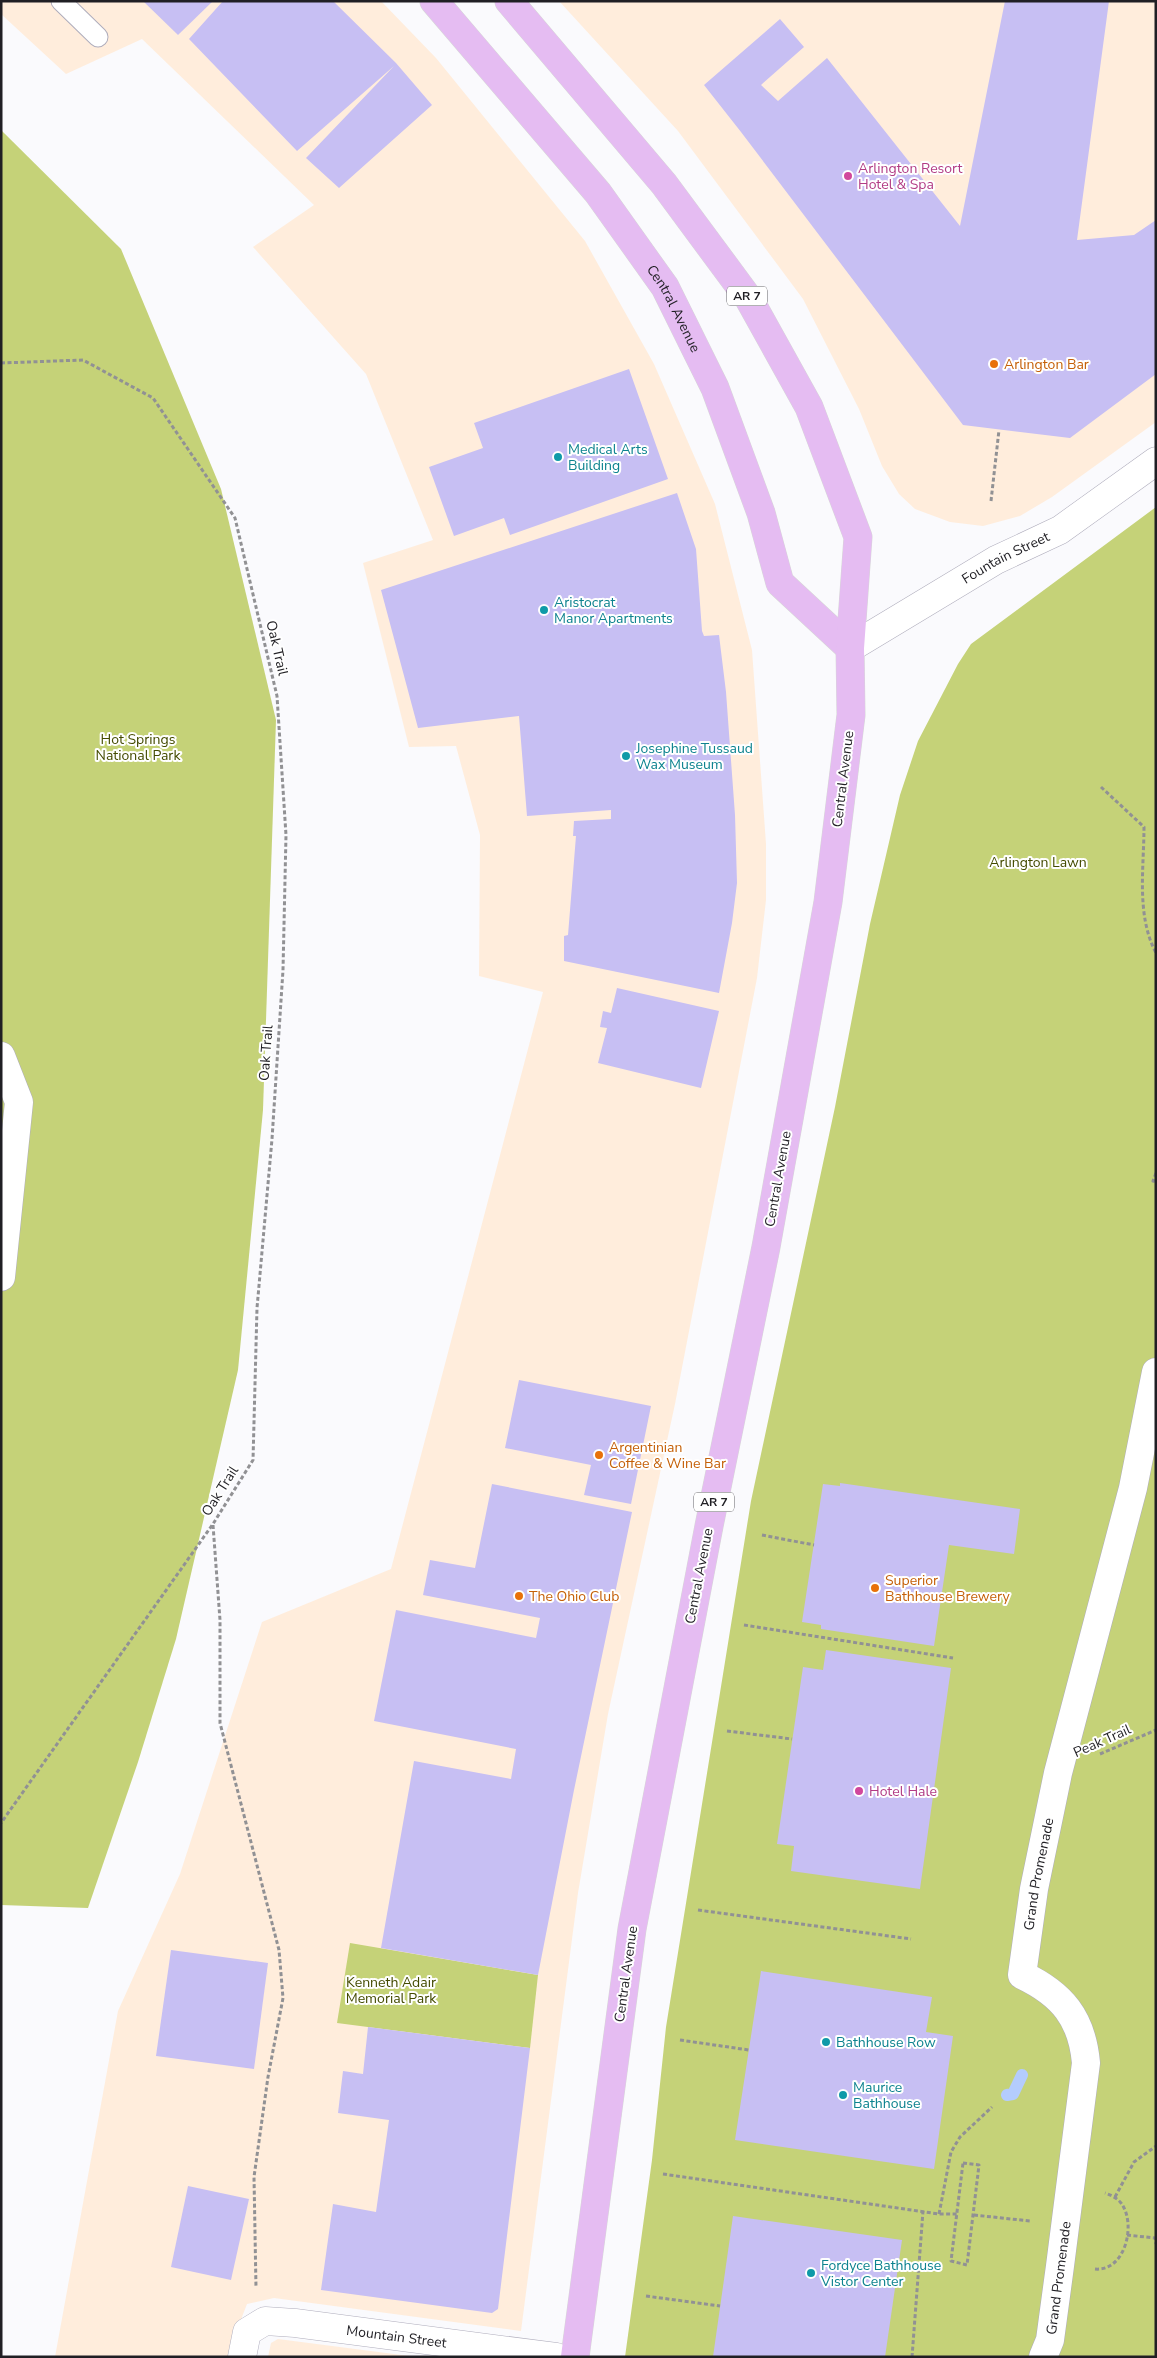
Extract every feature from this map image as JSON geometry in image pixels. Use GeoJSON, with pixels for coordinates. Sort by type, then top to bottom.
{"type":"FeatureCollection","features":[{"type":"Feature","properties":{"kind":"main road","name":"Central Avenue"},"geometry":{"type":"LineString","coordinates":[[434,1],[598,193],[665,287],[715,388],[761,513],[780,583],[850,648]]}},
{"type":"Feature","properties":{"kind":"main road","name":"Central Avenue"},"geometry":{"type":"LineString","coordinates":[[510,1],[664,184],[743,291],[809,407],[858,537],[850,648],[851,715],[828,902],[766,1247],[711,1516],[632,1929],[575,2357]]}},
{"type":"Feature","properties":{"kind":"street","name":"Fountain Street"},"geometry":{"type":"LineString","coordinates":[[850,648],[996,560],[1060,530],[1156,461]]}},
{"type":"Feature","properties":{"kind":"street"},"geometry":{"type":"LineString","coordinates":[[1,1056],[19,1102],[1,1277]]}},
{"type":"Feature","properties":{"kind":"street","name":"Grand Promenade"},"geometry":{"type":"LineString","coordinates":[[1043,2357],[1050,2340],[1086,2063],[1084,2045],[1077,2025],[1058,1997],[1038,1983],[1022,1975],[1034,1889],[1058,1773],[1133,1488],[1156,1372]]}},
{"type":"Feature","properties":{"kind":"street","name":"Mountain Street"},"geometry":{"type":"LineString","coordinates":[[242,2357],[247,2332],[265,2321],[295,2323],[556,2357]]}},
{"type":"Feature","properties":{"kind":"lane"},"geometry":{"type":"LineString","coordinates":[[60,1],[98,37]]}},
{"type":"Feature","properties":{"kind":"path","name":"Oak Trail"},"geometry":{"type":"LineString","coordinates":[[1,363],[83,360],[153,398],[234,518],[277,696],[286,835],[283,970],[272,1139],[257,1308],[253,1460],[213,1524],[1,1822]]}},
{"type":"Feature","properties":{"kind":"path"},"geometry":{"type":"LineString","coordinates":[[991,501],[999,430]]}},
{"type":"Feature","properties":{"kind":"path"},"geometry":{"type":"LineString","coordinates":[[1101,787],[1144,826],[1143,905],[1149,939],[1156,953]]}},
{"type":"Feature","properties":{"kind":"path"},"geometry":{"type":"LineString","coordinates":[[1156,1174],[1153,1181],[1156,1182]]}},
{"type":"Feature","properties":{"kind":"path"},"geometry":{"type":"LineString","coordinates":[[213,1524],[220,1620],[220,1723],[279,1950],[283,1998],[268,2077],[254,2177],[256,2294],[295,2323]]}},
{"type":"Feature","properties":{"kind":"path"},"geometry":{"type":"LineString","coordinates":[[762,1535],[814,1545]]}},
{"type":"Feature","properties":{"kind":"path"},"geometry":{"type":"LineString","coordinates":[[744,1625],[953,1658]]}},
{"type":"Feature","properties":{"kind":"path","name":"Peak Trail"},"geometry":{"type":"LineString","coordinates":[[1058,1773],[1156,1730]]}},
{"type":"Feature","properties":{"kind":"path"},"geometry":{"type":"LineString","coordinates":[[727,1731],[792,1739]]}},
{"type":"Feature","properties":{"kind":"path"},"geometry":{"type":"LineString","coordinates":[[698,1910],[911,1939]]}},
{"type":"Feature","properties":{"kind":"path"},"geometry":{"type":"LineString","coordinates":[[680,2040],[749,2050]]}},
{"type":"Feature","properties":{"kind":"path"},"geometry":{"type":"LineString","coordinates":[[939,2214],[951,2152],[960,2136],[992,2108]]}},
{"type":"Feature","properties":{"kind":"path"},"geometry":{"type":"LineString","coordinates":[[1115,2197],[1134,2162],[1156,2146]]}},
{"type":"Feature","properties":{"kind":"path"},"geometry":{"type":"LineString","coordinates":[[963,2163],[979,2165],[974,2215],[967,2264],[951,2261],[963,2163]]}},
{"type":"Feature","properties":{"kind":"path"},"geometry":{"type":"LineString","coordinates":[[663,2174],[939,2214],[957,2214]]}},
{"type":"Feature","properties":{"kind":"path"},"geometry":{"type":"LineString","coordinates":[[1060,2266],[1104,2270],[1115,2263],[1123,2253],[1127,2235],[1127,2218],[1122,2204],[1115,2197],[1105,2193],[1069,2191]]}},
{"type":"Feature","properties":{"kind":"path"},"geometry":{"type":"LineString","coordinates":[[912,2357],[923,2211]]}},
{"type":"Feature","properties":{"kind":"path"},"geometry":{"type":"LineString","coordinates":[[974,2215],[1016,2220]]}},
{"type":"Feature","properties":{"kind":"path"},"geometry":{"type":"LineString","coordinates":[[1127,2235],[1155,2238],[1156,2244]]}},
{"type":"Feature","properties":{"kind":"path"},"geometry":{"type":"LineString","coordinates":[[646,2296],[720,2306]]}},
{"type":"Feature","properties":{"kind":"shaded area"},"geometry":{"type":"Polygon","coordinates":[[[1,1],[381,1],[436,58],[585,241],[654,364],[715,504],[752,650],[766,844],[766,900],[757,978],[675,1404],[608,1714],[578,1893],[521,2331],[274,2298],[247,2304],[237,2330],[230,2357],[55,2357],[118,2011],[180,1874],[262,1622],[391,1569],[543,992],[479,976],[480,835],[456,746],[409,747],[363,563],[433,540],[366,374],[253,247],[314,205],[142,39],[66,74],[1,14],[1,1]]]}},
{"type":"Feature","properties":{"kind":"shaded area"},"geometry":{"type":"Polygon","coordinates":[[[559,1],[1156,1],[1156,422],[1052,497],[1020,516],[983,526],[950,522],[915,509],[899,494],[882,466],[859,409],[803,299],[678,131],[559,1]]]}},
{"type":"Feature","properties":{"kind":"shaded area"},"geometry":{"type":"Polygon","coordinates":[[[278,2339],[417,2357],[268,2357],[271,2343],[278,2339]]]}},
{"type":"Feature","properties":{"kind":"green space","name":"Hot Springs National Park"},"geometry":{"type":"Polygon","coordinates":[[[1,130],[121,249],[221,489],[276,720],[263,1110],[238,1370],[176,1639],[138,1762],[88,1908],[1,1905],[1,130]]]}},
{"type":"Feature","properties":{"kind":"green space","name":"Arlington Lawn"},"geometry":{"type":"Polygon","coordinates":[[[1156,507],[1156,2357],[625,2357],[652,2160],[666,2027],[751,1501],[835,1107],[870,924],[900,795],[918,741],[958,664],[971,644],[1156,507]]]}},
{"type":"Feature","properties":{"kind":"green space","name":"Kenneth Adair Memorial Park"},"geometry":{"type":"Polygon","coordinates":[[[350,1943],[538,1975],[530,2048],[337,2023],[350,1943]]]}},
{"type":"Feature","properties":{"kind":"building"},"geometry":{"type":"Polygon","coordinates":[[[143,1],[213,1],[178,35],[143,1]]]}},
{"type":"Feature","properties":{"kind":"building"},"geometry":{"type":"Polygon","coordinates":[[[223,1],[333,1],[396,63],[432,105],[339,188],[306,158],[394,66],[297,151],[189,39],[223,1]]]}},
{"type":"Feature","properties":{"kind":"building","name":"Arlington Resort Hotel & Spa"},"geometry":{"type":"Polygon","coordinates":[[[1005,1],[1109,1],[1077,240],[1134,235],[1156,220],[1156,374],[1070,438],[963,425],[704,85],[780,19],[804,47],[761,85],[778,101],[827,58],[960,226],[1005,1]]]}},
{"type":"Feature","properties":{"kind":"building","name":"Medical Arts Building"},"geometry":{"type":"Polygon","coordinates":[[[629,369],[668,479],[510,535],[504,518],[454,536],[429,467],[483,448],[474,423],[629,369]]]}},
{"type":"Feature","properties":{"kind":"building"},"geometry":{"type":"Polygon","coordinates":[[[677,493],[696,549],[702,631],[704,636],[719,635],[726,692],[735,815],[737,883],[732,923],[719,993],[564,961],[564,936],[568,935],[576,836],[573,836],[574,821],[611,819],[611,810],[527,816],[519,716],[418,728],[381,590],[677,493]]]}},
{"type":"Feature","properties":{"kind":"building"},"geometry":{"type":"Polygon","coordinates":[[[617,988],[719,1011],[701,1088],[598,1063],[607,1028],[600,1027],[603,1011],[611,1013],[617,988]]]}},
{"type":"Feature","properties":{"kind":"building"},"geometry":{"type":"Polygon","coordinates":[[[519,1380],[651,1406],[631,1504],[584,1495],[591,1465],[505,1448],[519,1380]]]}},
{"type":"Feature","properties":{"kind":"building","name":"Superior Bathhouse Brewery"},"geometry":{"type":"Polygon","coordinates":[[[840,1483],[1020,1509],[1014,1554],[949,1545],[934,1646],[821,1629],[821,1625],[802,1622],[823,1484],[840,1486],[840,1483]]]}},
{"type":"Feature","properties":{"kind":"building"},"geometry":{"type":"Polygon","coordinates":[[[492,1484],[632,1512],[574,1790],[538,1975],[381,1948],[414,1761],[511,1779],[516,1749],[374,1721],[396,1610],[536,1638],[540,1618],[423,1595],[430,1560],[475,1568],[492,1484]]]}},
{"type":"Feature","properties":{"kind":"building","name":"Hotel Hale"},"geometry":{"type":"Polygon","coordinates":[[[826,1650],[951,1668],[920,1889],[791,1871],[794,1846],[777,1844],[803,1667],[823,1670],[826,1650]]]}},
{"type":"Feature","properties":{"kind":"building"},"geometry":{"type":"Polygon","coordinates":[[[171,1950],[268,1963],[254,2069],[156,2056],[171,1950]]]}},
{"type":"Feature","properties":{"kind":"building","name":"Maurice Bathhouse"},"geometry":{"type":"Polygon","coordinates":[[[761,1971],[932,1997],[926,2032],[953,2036],[934,2169],[735,2140],[761,1971]]]}},
{"type":"Feature","properties":{"kind":"building"},"geometry":{"type":"Polygon","coordinates":[[[368,2027],[530,2048],[498,2309],[492,2313],[321,2290],[333,2204],[376,2212],[389,2120],[338,2113],[343,2071],[363,2074],[368,2027]]]}},
{"type":"Feature","properties":{"kind":"building"},"geometry":{"type":"Polygon","coordinates":[[[188,2186],[249,2199],[231,2280],[171,2267],[188,2186]]]}},
{"type":"Feature","properties":{"kind":"building","name":"Fordyce Bathhouse Vistor Center"},"geometry":{"type":"Polygon","coordinates":[[[733,2216],[902,2240],[885,2357],[713,2357],[733,2216]]]}},
{"type":"Feature","properties":{"kind":"waterway"},"geometry":{"type":"LineString","coordinates":[[1007,2095],[1013,2094],[1022,2075]]}},
{"type":"Feature","properties":{"kind":"place","name":"Arlington Resort Hotel & Spa"},"geometry":{"type":"Point","coordinates":[848,176]}},
{"type":"Feature","properties":{"kind":"place","name":"Arlington Bar"},"geometry":{"type":"Point","coordinates":[994,364]}},
{"type":"Feature","properties":{"kind":"place","name":"Medical Arts Building"},"geometry":{"type":"Point","coordinates":[558,457]}},
{"type":"Feature","properties":{"kind":"place","name":"Aristocrat Manor Apartments"},"geometry":{"type":"Point","coordinates":[544,610]}},
{"type":"Feature","properties":{"kind":"place","name":"Josephine Tussaud Wax Museum"},"geometry":{"type":"Point","coordinates":[626,756]}},
{"type":"Feature","properties":{"kind":"place","name":"Argentinian Coffee & Wine Bar"},"geometry":{"type":"Point","coordinates":[599,1455]}},
{"type":"Feature","properties":{"kind":"place","name":"Superior Bathhouse Brewery"},"geometry":{"type":"Point","coordinates":[875,1588]}},
{"type":"Feature","properties":{"kind":"place","name":"The Ohio Club"},"geometry":{"type":"Point","coordinates":[519,1596]}},
{"type":"Feature","properties":{"kind":"place","name":"Hotel Hale"},"geometry":{"type":"Point","coordinates":[859,1791]}},
{"type":"Feature","properties":{"kind":"place","name":"Bathhouse Row"},"geometry":{"type":"Point","coordinates":[826,2042]}},
{"type":"Feature","properties":{"kind":"place","name":"Maurice Bathhouse"},"geometry":{"type":"Point","coordinates":[843,2095]}},
{"type":"Feature","properties":{"kind":"place","name":"Fordyce Bathhouse Vistor Center"},"geometry":{"type":"Point","coordinates":[811,2273]}}]}
